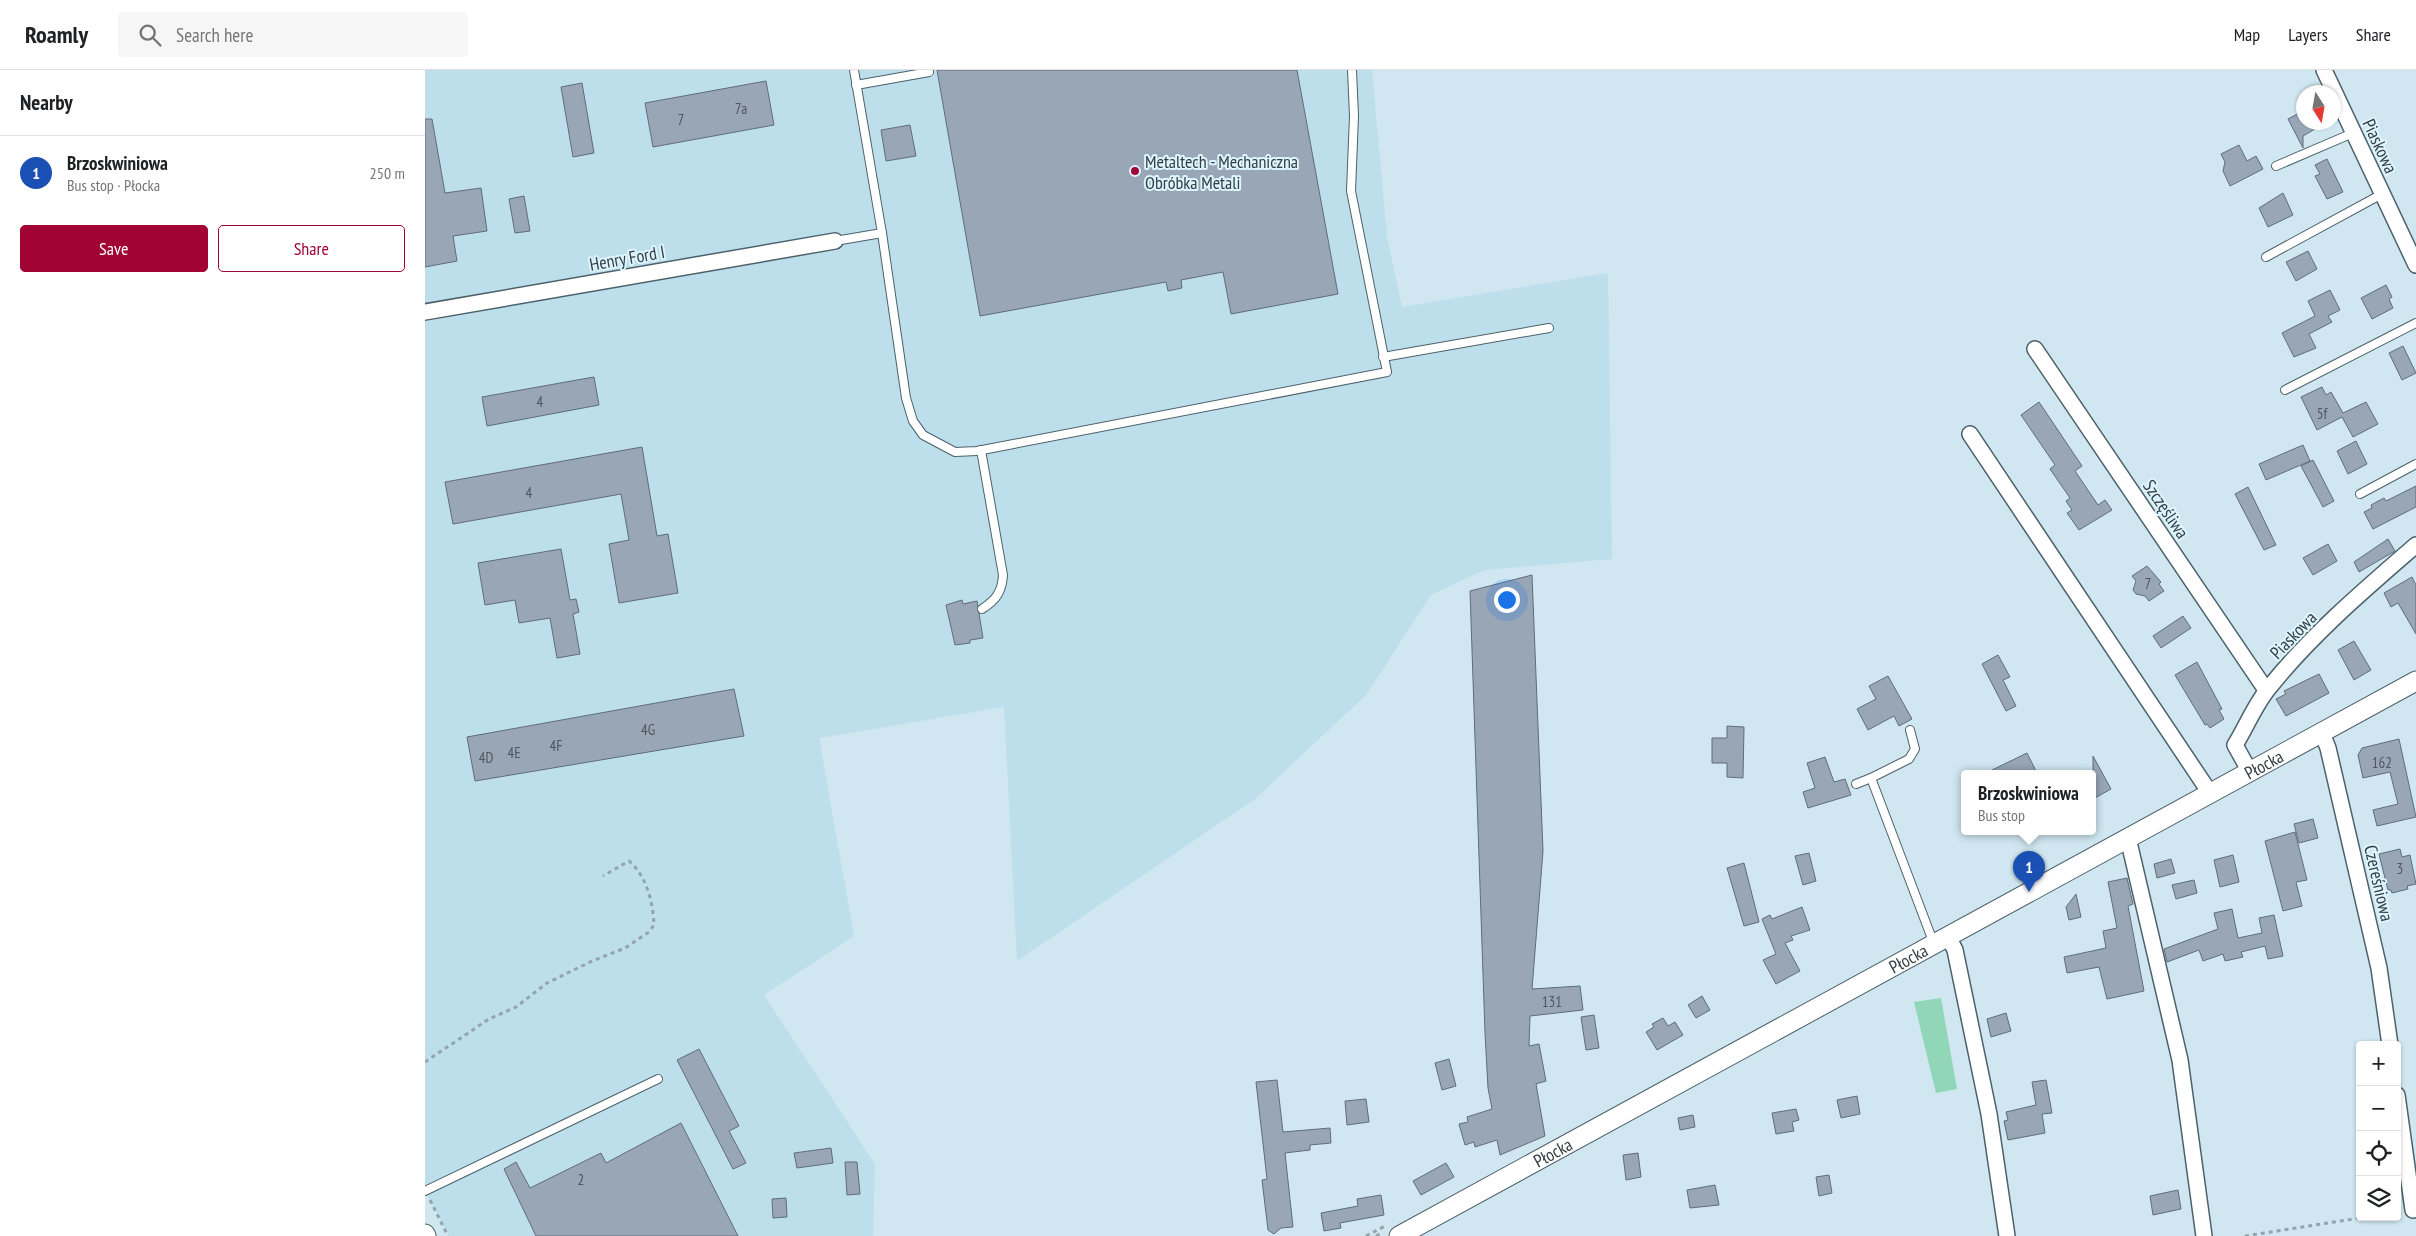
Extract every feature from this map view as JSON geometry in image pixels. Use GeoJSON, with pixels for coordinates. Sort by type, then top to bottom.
{"type":"FeatureCollection","features":[{"type":"Feature","properties":{"kind":"street","name":"Piaskowa"},"geometry":{"type":"LineString","coordinates":[[2324,70],[2416,265]]}},
{"type":"Feature","properties":{"kind":"street","name":"Henry Ford I"},"geometry":{"type":"LineString","coordinates":[[425,312],[835,241]]}},
{"type":"Feature","properties":{"kind":"street","name":"Szczęśliwa"},"geometry":{"type":"LineString","coordinates":[[2035,349],[2266,690]]}},
{"type":"Feature","properties":{"kind":"street"},"geometry":{"type":"LineString","coordinates":[[1969,434],[2210,793]]}},
{"type":"Feature","properties":{"kind":"street","name":"Piaskowa"},"geometry":{"type":"LineString","coordinates":[[2250,772],[2235,745],[2266,690],[2300,653],[2372,583],[2416,545]]}},
{"type":"Feature","properties":{"kind":"street","name":"Płocka"},"geometry":{"type":"LineString","coordinates":[[1399,1236],[2416,681]]}},
{"type":"Feature","properties":{"kind":"street","name":"Czereśniowa"},"geometry":{"type":"LineString","coordinates":[[2321,733],[2329,748],[2379,968],[2389,1041]]}},
{"type":"Feature","properties":{"kind":"street"},"geometry":{"type":"LineString","coordinates":[[2128,838],[2181,1060],[2204,1236]]}},
{"type":"Feature","properties":{"kind":"street"},"geometry":{"type":"LineString","coordinates":[[1941,940],[1955,950],[1989,1114],[2007,1236]]}},
{"type":"Feature","properties":{"kind":"street"},"geometry":{"type":"LineString","coordinates":[[2401,1124],[2413,1210]]}},
{"type":"Feature","properties":{"kind":"lane"},"geometry":{"type":"LineString","coordinates":[[853,70],[882,233],[900,363],[913,422],[923,435],[955,452],[981,450],[1387,372],[1351,191],[1354,116],[1352,70]]}},
{"type":"Feature","properties":{"kind":"lane"},"geometry":{"type":"LineString","coordinates":[[856,85],[929,72]]}},
{"type":"Feature","properties":{"kind":"lane"},"geometry":{"type":"LineString","coordinates":[[2276,166],[2353,133]]}},
{"type":"Feature","properties":{"kind":"lane"},"geometry":{"type":"LineString","coordinates":[[2266,257],[2382,194]]}},
{"type":"Feature","properties":{"kind":"lane"},"geometry":{"type":"LineString","coordinates":[[835,241],[882,233]]}},
{"type":"Feature","properties":{"kind":"lane"},"geometry":{"type":"LineString","coordinates":[[2285,390],[2416,323]]}},
{"type":"Feature","properties":{"kind":"lane"},"geometry":{"type":"LineString","coordinates":[[1383,357],[1549,328]]}},
{"type":"Feature","properties":{"kind":"lane"},"geometry":{"type":"LineString","coordinates":[[981,450],[1003,575],[996,600],[982,609]]}},
{"type":"Feature","properties":{"kind":"lane"},"geometry":{"type":"LineString","coordinates":[[2360,494],[2416,464]]}},
{"type":"Feature","properties":{"kind":"lane"},"geometry":{"type":"LineString","coordinates":[[1856,784],[1909,759],[1915,749],[1910,730]]}},
{"type":"Feature","properties":{"kind":"lane"},"geometry":{"type":"LineString","coordinates":[[1871,778],[1941,940]]}},
{"type":"Feature","properties":{"kind":"lane"},"geometry":{"type":"LineString","coordinates":[[425,1191],[658,1079]]}},
{"type":"Feature","properties":{"kind":"path"},"geometry":{"type":"LineString","coordinates":[[425,1062],[489,1019],[517,1007],[547,983],[590,962],[625,948],[649,932],[654,925],[650,895],[636,867],[629,861],[603,876]]}},
{"type":"Feature","properties":{"kind":"path"},"geometry":{"type":"LineString","coordinates":[[425,1191],[448,1236]]}},
{"type":"Feature","properties":{"kind":"path"},"geometry":{"type":"LineString","coordinates":[[2245,1236],[2356,1219]]}},
{"type":"Feature","properties":{"kind":"shaded area"},"geometry":{"type":"Polygon","coordinates":[[[425,70],[1372,70],[1387,237],[1402,307],[1608,273],[1612,559],[1484,570],[1431,595],[1366,695],[1255,799],[1017,961],[1004,707],[819,738],[854,936],[764,995],[875,1164],[873,1236],[449,1236],[425,1191],[425,70]]]}},
{"type":"Feature","properties":{"kind":"green space"},"geometry":{"type":"Polygon","coordinates":[[[1941,998],[1957,1089],[1936,1093],[1914,1002],[1941,998]]]}},
{"type":"Feature","properties":{"kind":"building","name":"Metaltech - Mechaniczna Obróbka Metali"},"geometry":{"type":"Polygon","coordinates":[[[937,70],[1297,70],[1338,294],[1231,314],[1223,272],[1181,280],[1182,288],[1168,291],[1166,282],[980,316],[937,70]]]}},
{"type":"Feature","properties":{"kind":"building"},"geometry":{"type":"Polygon","coordinates":[[[766,81],[774,125],[653,147],[645,103],[766,81]]]}},
{"type":"Feature","properties":{"kind":"building"},"geometry":{"type":"Polygon","coordinates":[[[582,83],[594,153],[573,157],[561,87],[582,83]]]}},
{"type":"Feature","properties":{"kind":"building"},"geometry":{"type":"Polygon","coordinates":[[[2296,115],[2296,130],[2313,130],[2303,136],[2303,148],[2288,119],[2296,115]]]}},
{"type":"Feature","properties":{"kind":"building"},"geometry":{"type":"Polygon","coordinates":[[[425,119],[432,119],[445,193],[481,188],[487,231],[453,236],[457,261],[425,267],[425,119]]]}},
{"type":"Feature","properties":{"kind":"building"},"geometry":{"type":"Polygon","coordinates":[[[910,125],[916,156],[886,161],[881,130],[910,125]]]}},
{"type":"Feature","properties":{"kind":"building"},"geometry":{"type":"Polygon","coordinates":[[[2239,145],[2247,161],[2256,156],[2263,169],[2230,186],[2223,171],[2225,162],[2221,154],[2239,145]]]}},
{"type":"Feature","properties":{"kind":"building"},"geometry":{"type":"Polygon","coordinates":[[[2327,159],[2343,192],[2327,199],[2315,176],[2320,174],[2315,165],[2327,159]]]}},
{"type":"Feature","properties":{"kind":"building"},"geometry":{"type":"Polygon","coordinates":[[[2283,193],[2293,215],[2268,227],[2259,208],[2283,193]]]}},
{"type":"Feature","properties":{"kind":"building"},"geometry":{"type":"Polygon","coordinates":[[[524,196],[530,231],[515,233],[509,199],[524,196]]]}},
{"type":"Feature","properties":{"kind":"building"},"geometry":{"type":"Polygon","coordinates":[[[2308,251],[2317,269],[2296,281],[2286,262],[2308,251]]]}},
{"type":"Feature","properties":{"kind":"building"},"geometry":{"type":"Polygon","coordinates":[[[2386,285],[2392,297],[2389,299],[2393,308],[2372,319],[2361,298],[2386,285]]]}},
{"type":"Feature","properties":{"kind":"building"},"geometry":{"type":"Polygon","coordinates":[[[2330,290],[2340,310],[2328,316],[2332,322],[2309,334],[2316,348],[2294,357],[2282,333],[2315,316],[2308,301],[2330,290]]]}},
{"type":"Feature","properties":{"kind":"building"},"geometry":{"type":"Polygon","coordinates":[[[2403,346],[2416,373],[2402,380],[2389,353],[2403,346]]]}},
{"type":"Feature","properties":{"kind":"building"},"geometry":{"type":"Polygon","coordinates":[[[594,377],[599,405],[487,426],[482,397],[594,377]]]}},
{"type":"Feature","properties":{"kind":"building"},"geometry":{"type":"Polygon","coordinates":[[[2322,387],[2326,395],[2331,392],[2343,413],[2366,402],[2378,424],[2353,437],[2342,417],[2317,430],[2301,397],[2322,387]]]}},
{"type":"Feature","properties":{"kind":"building"},"geometry":{"type":"Polygon","coordinates":[[[2039,402],[2082,466],[2075,471],[2098,505],[2105,500],[2112,510],[2079,530],[2067,513],[2072,510],[2066,501],[2070,498],[2050,469],[2055,465],[2021,415],[2039,402]]]}},
{"type":"Feature","properties":{"kind":"building"},"geometry":{"type":"Polygon","coordinates":[[[2356,441],[2367,464],[2348,474],[2337,451],[2356,441]]]}},
{"type":"Feature","properties":{"kind":"building"},"geometry":{"type":"Polygon","coordinates":[[[2303,445],[2310,461],[2266,480],[2259,464],[2303,445]]]}},
{"type":"Feature","properties":{"kind":"building"},"geometry":{"type":"Polygon","coordinates":[[[642,447],[657,536],[668,534],[678,593],[619,603],[609,544],[629,540],[621,494],[453,524],[445,482],[642,447]]]}},
{"type":"Feature","properties":{"kind":"building"},"geometry":{"type":"Polygon","coordinates":[[[2313,460],[2334,501],[2323,507],[2301,466],[2313,460]]]}},
{"type":"Feature","properties":{"kind":"building"},"geometry":{"type":"Polygon","coordinates":[[[2416,486],[2416,507],[2373,529],[2364,512],[2372,508],[2371,505],[2384,498],[2386,501],[2416,486]]]}},
{"type":"Feature","properties":{"kind":"building"},"geometry":{"type":"Polygon","coordinates":[[[2248,487],[2276,545],[2264,550],[2235,494],[2248,487]]]}},
{"type":"Feature","properties":{"kind":"building"},"geometry":{"type":"Polygon","coordinates":[[[2388,539],[2395,551],[2359,572],[2354,562],[2388,539]]]}},
{"type":"Feature","properties":{"kind":"building"},"geometry":{"type":"Polygon","coordinates":[[[2328,544],[2337,561],[2313,575],[2303,558],[2328,544]]]}},
{"type":"Feature","properties":{"kind":"building"},"geometry":{"type":"Polygon","coordinates":[[[561,549],[570,600],[576,599],[579,612],[573,614],[580,654],[557,658],[550,618],[519,623],[515,600],[485,605],[478,563],[561,549]]]}},
{"type":"Feature","properties":{"kind":"building"},"geometry":{"type":"Polygon","coordinates":[[[2147,566],[2161,582],[2159,584],[2164,591],[2149,601],[2145,596],[2136,594],[2133,590],[2136,581],[2132,576],[2147,566]]]}},
{"type":"Feature","properties":{"kind":"building"},"geometry":{"type":"Polygon","coordinates":[[[1532,575],[1543,851],[1532,989],[1580,986],[1583,1010],[1530,1016],[1529,1046],[1539,1044],[1546,1081],[1536,1084],[1545,1136],[1500,1155],[1497,1140],[1475,1147],[1474,1142],[1465,1145],[1459,1124],[1468,1122],[1467,1117],[1492,1109],[1488,1088],[1485,1033],[1470,591],[1532,575]]]}},
{"type":"Feature","properties":{"kind":"building"},"geometry":{"type":"Polygon","coordinates":[[[2412,577],[2416,585],[2416,634],[2398,603],[2391,607],[2384,593],[2412,577]]]}},
{"type":"Feature","properties":{"kind":"building"},"geometry":{"type":"Polygon","coordinates":[[[962,600],[963,604],[977,601],[983,638],[970,640],[970,643],[955,645],[946,605],[962,600]]]}},
{"type":"Feature","properties":{"kind":"building"},"geometry":{"type":"Polygon","coordinates":[[[2183,616],[2191,628],[2161,648],[2153,636],[2183,616]]]}},
{"type":"Feature","properties":{"kind":"building"},"geometry":{"type":"Polygon","coordinates":[[[2354,641],[2371,670],[2354,680],[2338,650],[2354,641]]]}},
{"type":"Feature","properties":{"kind":"building"},"geometry":{"type":"Polygon","coordinates":[[[1998,655],[2010,677],[2003,680],[2016,706],[2006,711],[1982,664],[1998,655]]]}},
{"type":"Feature","properties":{"kind":"building"},"geometry":{"type":"Polygon","coordinates":[[[2197,662],[2222,709],[2219,710],[2224,719],[2210,728],[2207,724],[2205,725],[2175,675],[2197,662]]]}},
{"type":"Feature","properties":{"kind":"building"},"geometry":{"type":"Polygon","coordinates":[[[2319,674],[2329,693],[2286,716],[2276,699],[2286,694],[2284,691],[2319,674]]]}},
{"type":"Feature","properties":{"kind":"building"},"geometry":{"type":"Polygon","coordinates":[[[1888,676],[1912,719],[1899,726],[1894,716],[1868,730],[1857,709],[1876,699],[1869,686],[1888,676]]]}},
{"type":"Feature","properties":{"kind":"building"},"geometry":{"type":"Polygon","coordinates":[[[734,689],[744,736],[475,781],[467,737],[734,689]]]}},
{"type":"Feature","properties":{"kind":"building"},"geometry":{"type":"Polygon","coordinates":[[[1727,726],[1744,727],[1743,778],[1727,777],[1727,763],[1712,763],[1712,738],[1727,738],[1727,726]]]}},
{"type":"Feature","properties":{"kind":"building"},"geometry":{"type":"Polygon","coordinates":[[[2399,739],[2416,817],[2377,826],[2373,810],[2398,804],[2390,772],[2363,778],[2358,755],[2362,748],[2399,739]]]}},
{"type":"Feature","properties":{"kind":"building"},"geometry":{"type":"Polygon","coordinates":[[[2027,753],[2036,770],[1992,770],[2027,753]]]}},
{"type":"Feature","properties":{"kind":"building"},"geometry":{"type":"Polygon","coordinates":[[[2093,756],[2111,789],[2096,797],[2096,770],[2093,770],[2093,756]]]}},
{"type":"Feature","properties":{"kind":"building"},"geometry":{"type":"Polygon","coordinates":[[[1825,757],[1834,782],[1845,779],[1851,795],[1808,808],[1803,792],[1815,788],[1807,763],[1825,757]]]}},
{"type":"Feature","properties":{"kind":"building"},"geometry":{"type":"Polygon","coordinates":[[[2313,819],[2318,838],[2299,843],[2294,824],[2313,819]]]}},
{"type":"Feature","properties":{"kind":"building"},"geometry":{"type":"Polygon","coordinates":[[[2295,832],[2307,880],[2296,882],[2302,906],[2283,911],[2265,841],[2295,832]]]}},
{"type":"Feature","properties":{"kind":"building"},"geometry":{"type":"Polygon","coordinates":[[[2400,849],[2402,857],[2410,855],[2416,884],[2407,886],[2408,889],[2392,893],[2391,890],[2388,890],[2379,854],[2400,849]]]}},
{"type":"Feature","properties":{"kind":"building"},"geometry":{"type":"Polygon","coordinates":[[[1809,853],[1816,881],[1803,885],[1795,856],[1809,853]]]}},
{"type":"Feature","properties":{"kind":"building"},"geometry":{"type":"Polygon","coordinates":[[[2233,855],[2239,882],[2220,887],[2214,860],[2233,855]]]}},
{"type":"Feature","properties":{"kind":"building"},"geometry":{"type":"Polygon","coordinates":[[[2171,859],[2175,873],[2157,878],[2154,864],[2171,859]]]}},
{"type":"Feature","properties":{"kind":"building"},"geometry":{"type":"Polygon","coordinates":[[[1744,863],[1759,922],[1744,926],[1727,868],[1744,863]]]}},
{"type":"Feature","properties":{"kind":"building"},"geometry":{"type":"Polygon","coordinates":[[[2127,878],[2133,904],[2128,906],[2144,991],[2107,999],[2099,967],[2067,973],[2064,957],[2106,948],[2103,931],[2117,928],[2108,882],[2127,878]]]}},
{"type":"Feature","properties":{"kind":"building"},"geometry":{"type":"Polygon","coordinates":[[[2194,880],[2197,893],[2176,899],[2172,885],[2194,880]]]}},
{"type":"Feature","properties":{"kind":"building"},"geometry":{"type":"Polygon","coordinates":[[[2076,894],[2081,917],[2069,920],[2066,907],[2076,894]]]}},
{"type":"Feature","properties":{"kind":"building"},"geometry":{"type":"Polygon","coordinates":[[[1802,907],[1810,930],[1791,936],[1793,940],[1785,943],[1800,971],[1776,984],[1763,960],[1776,954],[1762,919],[1770,915],[1772,919],[1802,907]]]}},
{"type":"Feature","properties":{"kind":"building"},"geometry":{"type":"Polygon","coordinates":[[[2232,909],[2238,938],[2262,933],[2259,918],[2274,915],[2283,956],[2268,959],[2265,946],[2241,952],[2243,957],[2225,961],[2223,954],[2203,961],[2199,950],[2167,962],[2164,949],[2218,929],[2214,913],[2232,909]]]}},
{"type":"Feature","properties":{"kind":"building"},"geometry":{"type":"Polygon","coordinates":[[[1702,996],[1710,1010],[1696,1018],[1688,1005],[1702,996]]]}},
{"type":"Feature","properties":{"kind":"building"},"geometry":{"type":"Polygon","coordinates":[[[2006,1013],[2011,1031],[1991,1037],[1987,1019],[2006,1013]]]}},
{"type":"Feature","properties":{"kind":"building"},"geometry":{"type":"Polygon","coordinates":[[[1594,1015],[1599,1048],[1586,1050],[1581,1017],[1594,1015]]]}},
{"type":"Feature","properties":{"kind":"building"},"geometry":{"type":"Polygon","coordinates":[[[1663,1018],[1668,1026],[1675,1022],[1683,1035],[1657,1050],[1646,1032],[1654,1027],[1652,1024],[1663,1018]]]}},
{"type":"Feature","properties":{"kind":"building"},"geometry":{"type":"Polygon","coordinates":[[[699,1049],[739,1126],[729,1131],[746,1163],[733,1169],[677,1060],[699,1049]]]}},
{"type":"Feature","properties":{"kind":"building"},"geometry":{"type":"Polygon","coordinates":[[[1449,1059],[1456,1086],[1442,1090],[1435,1063],[1449,1059]]]}},
{"type":"Feature","properties":{"kind":"building"},"geometry":{"type":"Polygon","coordinates":[[[1277,1080],[1283,1132],[1330,1128],[1331,1143],[1310,1145],[1310,1150],[1285,1153],[1293,1227],[1281,1228],[1274,1234],[1268,1230],[1262,1180],[1267,1179],[1256,1082],[1277,1080]]]}},
{"type":"Feature","properties":{"kind":"building"},"geometry":{"type":"Polygon","coordinates":[[[2046,1080],[2052,1113],[2042,1114],[2045,1133],[2008,1140],[2004,1121],[2008,1120],[2006,1112],[2036,1105],[2032,1082],[2046,1080]]]}},
{"type":"Feature","properties":{"kind":"building"},"geometry":{"type":"Polygon","coordinates":[[[1857,1096],[1860,1114],[1841,1118],[1837,1100],[1857,1096]]]}},
{"type":"Feature","properties":{"kind":"building"},"geometry":{"type":"Polygon","coordinates":[[[1366,1099],[1369,1122],[1347,1125],[1345,1101],[1366,1099]]]}},
{"type":"Feature","properties":{"kind":"building"},"geometry":{"type":"Polygon","coordinates":[[[1796,1109],[1799,1120],[1792,1122],[1794,1131],[1776,1134],[1772,1113],[1796,1109]]]}},
{"type":"Feature","properties":{"kind":"building"},"geometry":{"type":"Polygon","coordinates":[[[1693,1115],[1695,1127],[1680,1130],[1678,1118],[1693,1115]]]}},
{"type":"Feature","properties":{"kind":"building"},"geometry":{"type":"Polygon","coordinates":[[[681,1123],[738,1236],[536,1236],[504,1169],[516,1162],[530,1188],[601,1153],[606,1163],[681,1123]]]}},
{"type":"Feature","properties":{"kind":"building"},"geometry":{"type":"Polygon","coordinates":[[[831,1148],[833,1163],[797,1168],[794,1153],[831,1148]]]}},
{"type":"Feature","properties":{"kind":"building"},"geometry":{"type":"Polygon","coordinates":[[[1638,1153],[1641,1177],[1626,1180],[1623,1155],[1638,1153]]]}},
{"type":"Feature","properties":{"kind":"building"},"geometry":{"type":"Polygon","coordinates":[[[845,1162],[857,1162],[860,1194],[847,1195],[845,1162]]]}},
{"type":"Feature","properties":{"kind":"building"},"geometry":{"type":"Polygon","coordinates":[[[1446,1163],[1454,1177],[1421,1195],[1413,1181],[1446,1163]]]}},
{"type":"Feature","properties":{"kind":"building"},"geometry":{"type":"Polygon","coordinates":[[[1829,1175],[1832,1193],[1819,1196],[1816,1177],[1829,1175]]]}},
{"type":"Feature","properties":{"kind":"building"},"geometry":{"type":"Polygon","coordinates":[[[1715,1185],[1719,1205],[1690,1208],[1687,1190],[1715,1185]]]}},
{"type":"Feature","properties":{"kind":"building"},"geometry":{"type":"Polygon","coordinates":[[[2178,1190],[2181,1209],[2153,1215],[2150,1196],[2178,1190]]]}},
{"type":"Feature","properties":{"kind":"building"},"geometry":{"type":"Polygon","coordinates":[[[1381,1195],[1384,1215],[1340,1223],[1341,1228],[1324,1231],[1321,1213],[1358,1206],[1357,1199],[1381,1195]]]}},
{"type":"Feature","properties":{"kind":"building"},"geometry":{"type":"Polygon","coordinates":[[[786,1198],[787,1217],[773,1218],[772,1199],[786,1198]]]}},
{"type":"Feature","properties":{"kind":"place","name":"Metaltech - Mechaniczna Obróbka Metali"},"geometry":{"type":"Point","coordinates":[1135,171]}},
{"type":"Feature","properties":{"kind":"place","name":"Brzoskwiniowa"},"geometry":{"type":"Point","coordinates":[2029,892]}}]}
